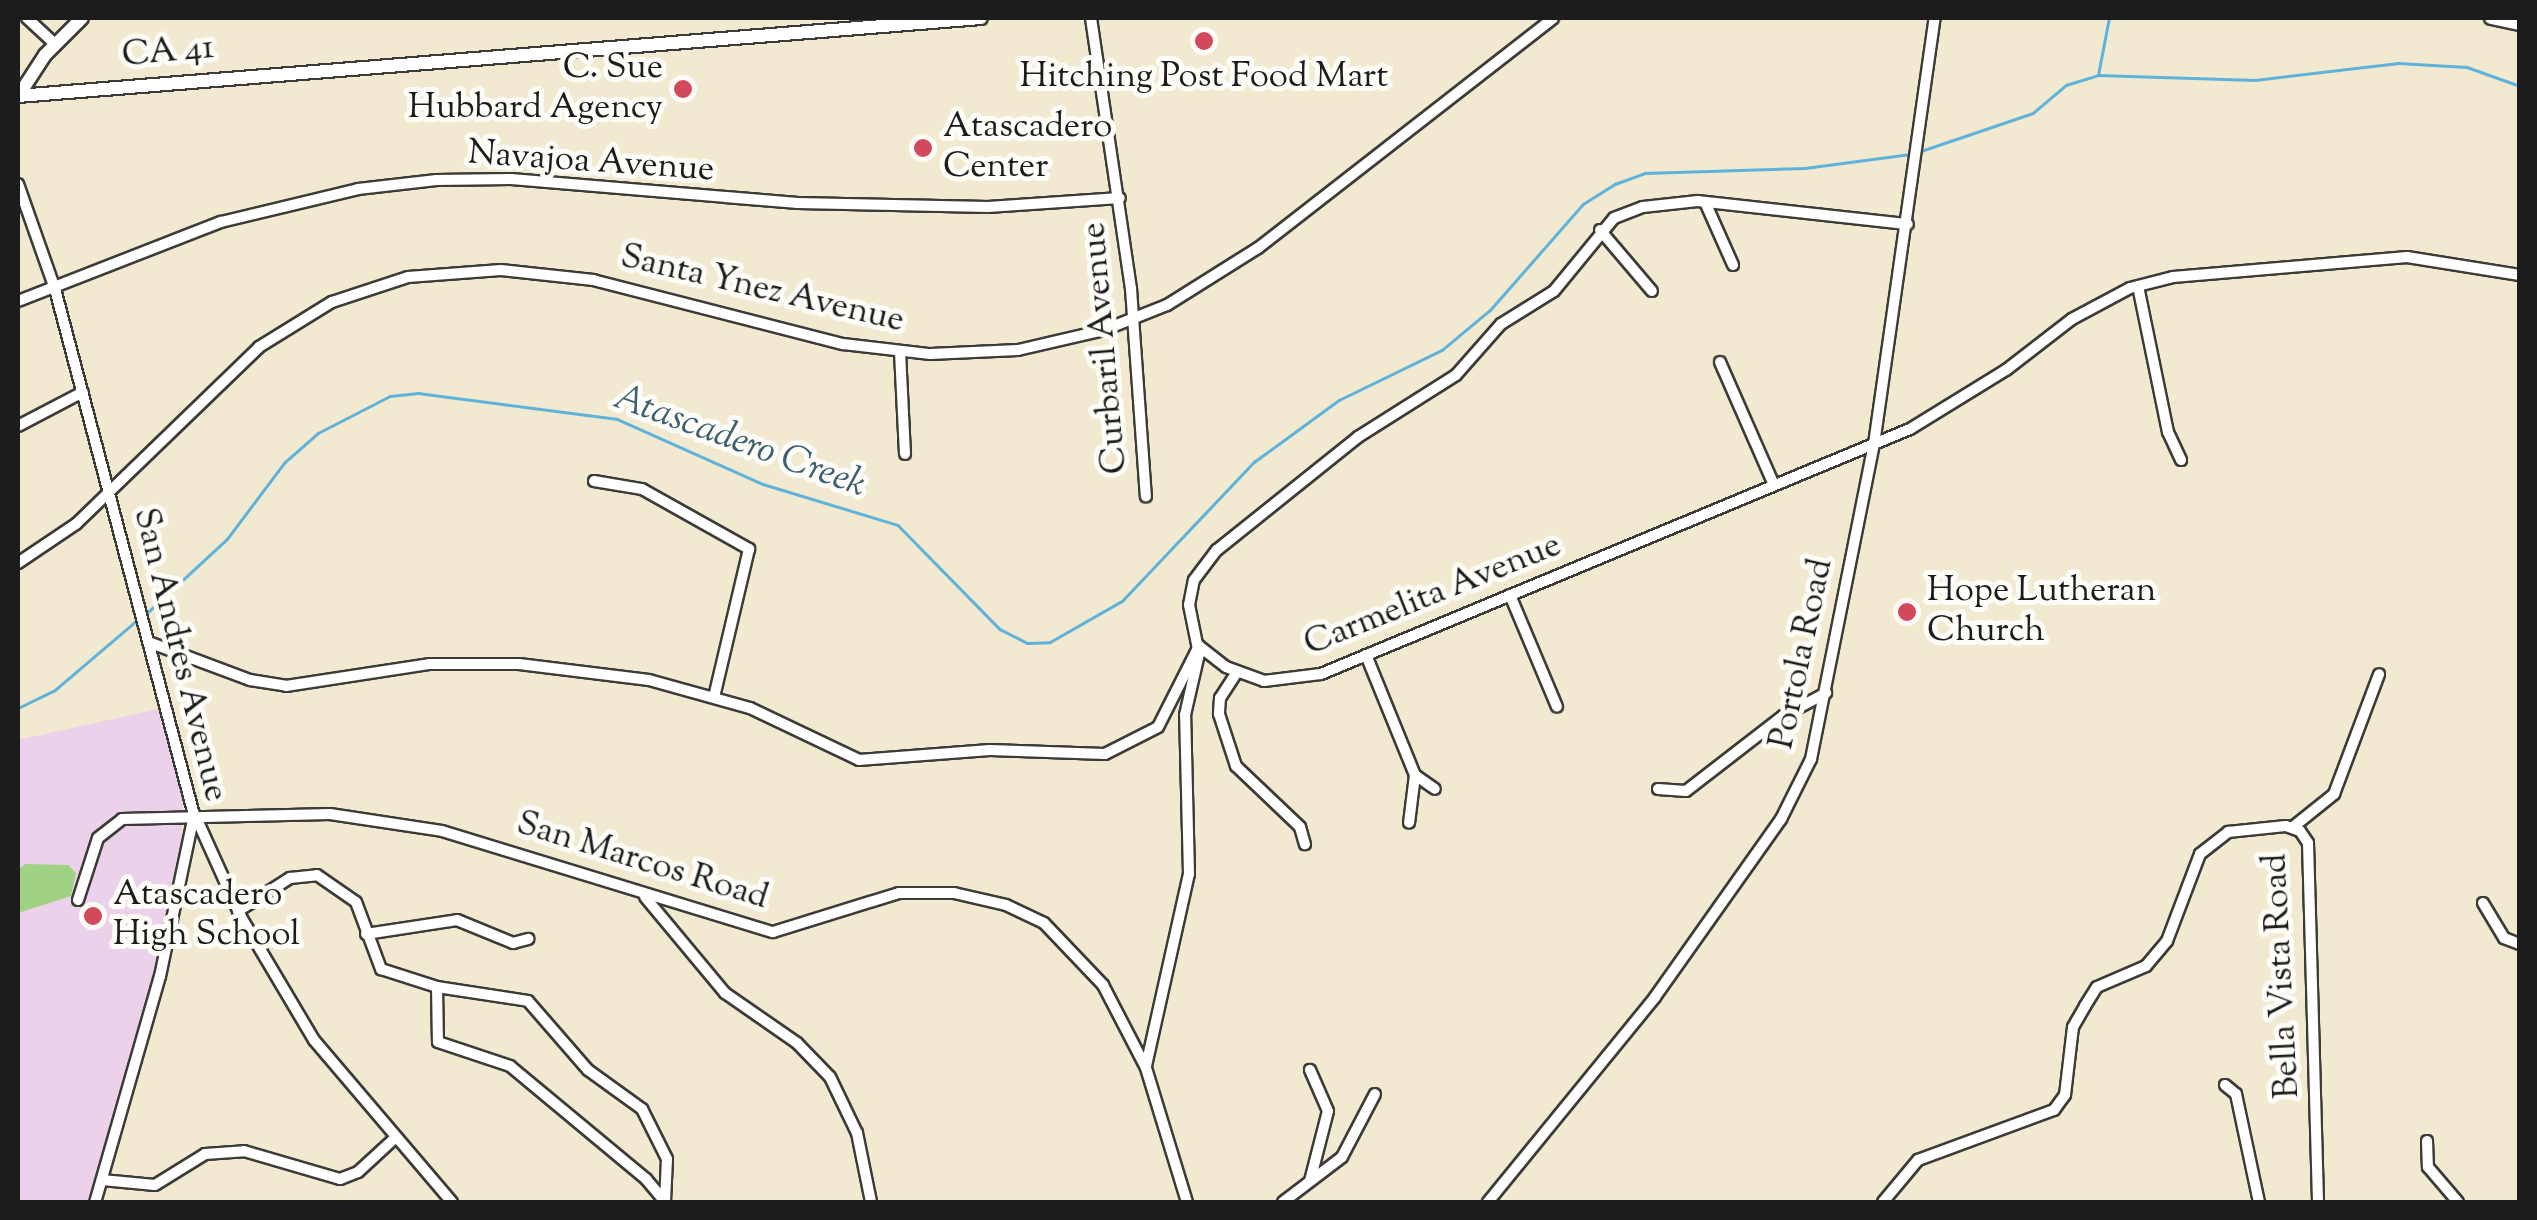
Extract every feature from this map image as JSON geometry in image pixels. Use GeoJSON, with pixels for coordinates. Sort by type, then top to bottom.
{"type":"FeatureCollection","features":[{"type":"Feature","properties":{"kind":"main road"},"geometry":{"type":"LineString","coordinates":[[18,97],[55,44],[82,18]]}},
{"type":"Feature","properties":{"kind":"main road","name":"CA 41"},"geometry":{"type":"LineString","coordinates":[[18,97],[981,18]]}},
{"type":"Feature","properties":{"kind":"main road"},"geometry":{"type":"LineString","coordinates":[[2491,18],[2520,24]]}},
{"type":"Feature","properties":{"kind":"street"},"geometry":{"type":"LineString","coordinates":[[28,18],[55,44]]}},
{"type":"Feature","properties":{"kind":"street","name":"Curbaril Avenue"},"geometry":{"type":"LineString","coordinates":[[1091,18],[1120,198],[1146,496]]}},
{"type":"Feature","properties":{"kind":"street","name":"Santa Ynez Avenue"},"geometry":{"type":"LineString","coordinates":[[18,563],[76,524],[217,382],[271,338],[354,292],[408,277],[501,270],[593,280],[900,352],[1018,350],[1132,319],[1206,284],[1258,248],[1553,18]]}},
{"type":"Feature","properties":{"kind":"street","name":"Portola Road"},"geometry":{"type":"LineString","coordinates":[[1488,1202],[1639,1019],[1781,819],[1810,760],[1874,444],[1935,18]]}},
{"type":"Feature","properties":{"kind":"street","name":"Navajoa Avenue"},"geometry":{"type":"LineString","coordinates":[[18,301],[55,290],[220,222],[358,189],[436,180],[511,180],[798,203],[988,206],[1120,198]]}},
{"type":"Feature","properties":{"kind":"street","name":"San Andres Avenue"},"geometry":{"type":"LineString","coordinates":[[18,184],[55,290],[194,814],[160,976],[95,1202]]}},
{"type":"Feature","properties":{"kind":"street"},"geometry":{"type":"LineString","coordinates":[[1146,1068],[1189,874],[1186,715],[1199,646],[1190,630],[1194,580],[1217,550],[1358,437],[1456,375],[1501,324],[1554,291],[1600,230],[1644,207],[1705,202],[1908,224]]}},
{"type":"Feature","properties":{"kind":"street"},"geometry":{"type":"LineString","coordinates":[[1705,202],[1733,266]]}},
{"type":"Feature","properties":{"kind":"street"},"geometry":{"type":"LineString","coordinates":[[1600,230],[1652,291]]}},
{"type":"Feature","properties":{"kind":"street","name":"Carmelita Avenue"},"geometry":{"type":"LineString","coordinates":[[1199,646],[1236,672],[1285,683],[1366,655],[1874,444],[1960,402],[2072,318],[2138,286],[2191,275],[2407,257],[2520,275]]}},
{"type":"Feature","properties":{"kind":"street"},"geometry":{"type":"LineString","coordinates":[[2138,286],[2168,432],[2181,460]]}},
{"type":"Feature","properties":{"kind":"street"},"geometry":{"type":"LineString","coordinates":[[900,352],[905,454]]}},
{"type":"Feature","properties":{"kind":"street"},"geometry":{"type":"LineString","coordinates":[[1720,362],[1774,485]]}},
{"type":"Feature","properties":{"kind":"street"},"geometry":{"type":"LineString","coordinates":[[18,426],[82,392]]}},
{"type":"Feature","properties":{"kind":"street"},"geometry":{"type":"LineString","coordinates":[[594,480],[642,490],[749,549],[714,697]]}},
{"type":"Feature","properties":{"kind":"street"},"geometry":{"type":"LineString","coordinates":[[1510,595],[1557,708]]}},
{"type":"Feature","properties":{"kind":"street"},"geometry":{"type":"LineString","coordinates":[[151,643],[272,685],[430,664],[519,664],[649,680],[772,716],[859,760],[990,750],[1106,754],[1158,727],[1199,646]]}},
{"type":"Feature","properties":{"kind":"street"},"geometry":{"type":"LineString","coordinates":[[1366,655],[1415,774],[1435,790]]}},
{"type":"Feature","properties":{"kind":"street"},"geometry":{"type":"LineString","coordinates":[[1236,672],[1220,698],[1219,714],[1236,766],[1300,827],[1305,844]]}},
{"type":"Feature","properties":{"kind":"street"},"geometry":{"type":"LineString","coordinates":[[2294,827],[2334,794],[2380,674]]}},
{"type":"Feature","properties":{"kind":"street"},"geometry":{"type":"LineString","coordinates":[[1658,790],[1686,791],[1783,716],[1826,693]]}},
{"type":"Feature","properties":{"kind":"street"},"geometry":{"type":"LineString","coordinates":[[1408,824],[1415,774]]}},
{"type":"Feature","properties":{"kind":"street"},"geometry":{"type":"LineString","coordinates":[[194,814],[238,910],[314,1040],[452,1202]]}},
{"type":"Feature","properties":{"kind":"street","name":"San Marcos Road"},"geometry":{"type":"LineString","coordinates":[[78,900],[93,850],[110,825],[134,817],[194,814],[245,820],[330,814],[404,823],[773,932],[899,892],[954,893],[1024,912],[1090,968],[1146,1068],[1187,1202]]}},
{"type":"Feature","properties":{"kind":"street","name":"Bella Vista Road"},"geometry":{"type":"LineString","coordinates":[[1883,1202],[1918,1160],[2054,1110],[2065,1094],[2073,1027],[2084,1006],[2097,986],[2146,966],[2167,941],[2200,854],[2228,832],[2294,827],[2308,843],[2318,1202]]}},
{"type":"Feature","properties":{"kind":"street"},"geometry":{"type":"LineString","coordinates":[[238,910],[290,878],[317,874],[345,888],[381,968],[437,987],[528,1001],[588,1070],[629,1096],[663,1143],[670,1168],[665,1202]]}},
{"type":"Feature","properties":{"kind":"street"},"geometry":{"type":"LineString","coordinates":[[642,893],[725,993],[797,1043],[830,1077],[857,1133],[871,1202]]}},
{"type":"Feature","properties":{"kind":"street"},"geometry":{"type":"LineString","coordinates":[[2483,904],[2504,938],[2520,944]]}},
{"type":"Feature","properties":{"kind":"street"},"geometry":{"type":"LineString","coordinates":[[366,934],[457,920],[513,943],[528,939]]}},
{"type":"Feature","properties":{"kind":"street"},"geometry":{"type":"LineString","coordinates":[[437,987],[438,1042],[510,1066],[646,1179],[665,1202]]}},
{"type":"Feature","properties":{"kind":"street"},"geometry":{"type":"LineString","coordinates":[[1309,1182],[1328,1111],[1310,1070]]}},
{"type":"Feature","properties":{"kind":"street"},"geometry":{"type":"LineString","coordinates":[[2225,1085],[2236,1094],[2259,1202]]}},
{"type":"Feature","properties":{"kind":"street"},"geometry":{"type":"LineString","coordinates":[[1284,1202],[1342,1156],[1374,1094]]}},
{"type":"Feature","properties":{"kind":"street"},"geometry":{"type":"LineString","coordinates":[[102,1180],[156,1184],[205,1154],[244,1151],[340,1179],[358,1172],[394,1138]]}},
{"type":"Feature","properties":{"kind":"street"},"geometry":{"type":"LineString","coordinates":[[2427,1141],[2428,1167],[2458,1202]]}},
{"type":"Feature","properties":{"kind":"shaded area","name":"Atascadero High School"},"geometry":{"type":"Polygon","coordinates":[[[158,709],[183,796],[181,854],[155,977],[90,1202],[18,1202],[18,740],[158,709]]]}},
{"type":"Feature","properties":{"kind":"green space"},"geometry":{"type":"Polygon","coordinates":[[[25,864],[68,865],[76,873],[71,896],[18,913],[18,870],[25,864]]]}},
{"type":"Feature","properties":{"kind":"waterway"},"geometry":{"type":"LineString","coordinates":[[2098,75],[2109,18]]}},
{"type":"Feature","properties":{"kind":"waterway","name":"Atascadero Creek"},"geometry":{"type":"LineString","coordinates":[[1918,152],[2033,113],[2066,85],[2098,75],[2255,80],[2398,63],[2467,67],[2520,86]]}},
{"type":"Feature","properties":{"kind":"waterway","name":"Atascadero Creek"},"geometry":{"type":"LineString","coordinates":[[147,613],[227,539],[284,463],[318,433],[390,396],[418,393],[617,419],[763,484],[898,525],[1000,629],[1027,643],[1050,642],[1122,601],[1254,462],[1339,400],[1442,350],[1490,310],[1583,204],[1615,184],[1645,173],[1805,168],[1910,154]]}},
{"type":"Feature","properties":{"kind":"waterway","name":"Atascadero Creek"},"geometry":{"type":"LineString","coordinates":[[18,708],[55,690],[136,621]]}},
{"type":"Feature","properties":{"kind":"place","name":"Hitching Post Food Mart"},"geometry":{"type":"Point","coordinates":[1204,41]}},
{"type":"Feature","properties":{"kind":"place","name":"C. Sue Hubbard Agency"},"geometry":{"type":"Point","coordinates":[683,89]}},
{"type":"Feature","properties":{"kind":"place","name":"Atascadero Center"},"geometry":{"type":"Point","coordinates":[923,148]}},
{"type":"Feature","properties":{"kind":"place","name":"Hope Lutheran Church"},"geometry":{"type":"Point","coordinates":[1907,612]}},
{"type":"Feature","properties":{"kind":"place","name":"Atascadero High School"},"geometry":{"type":"Point","coordinates":[93,916]}}]}
